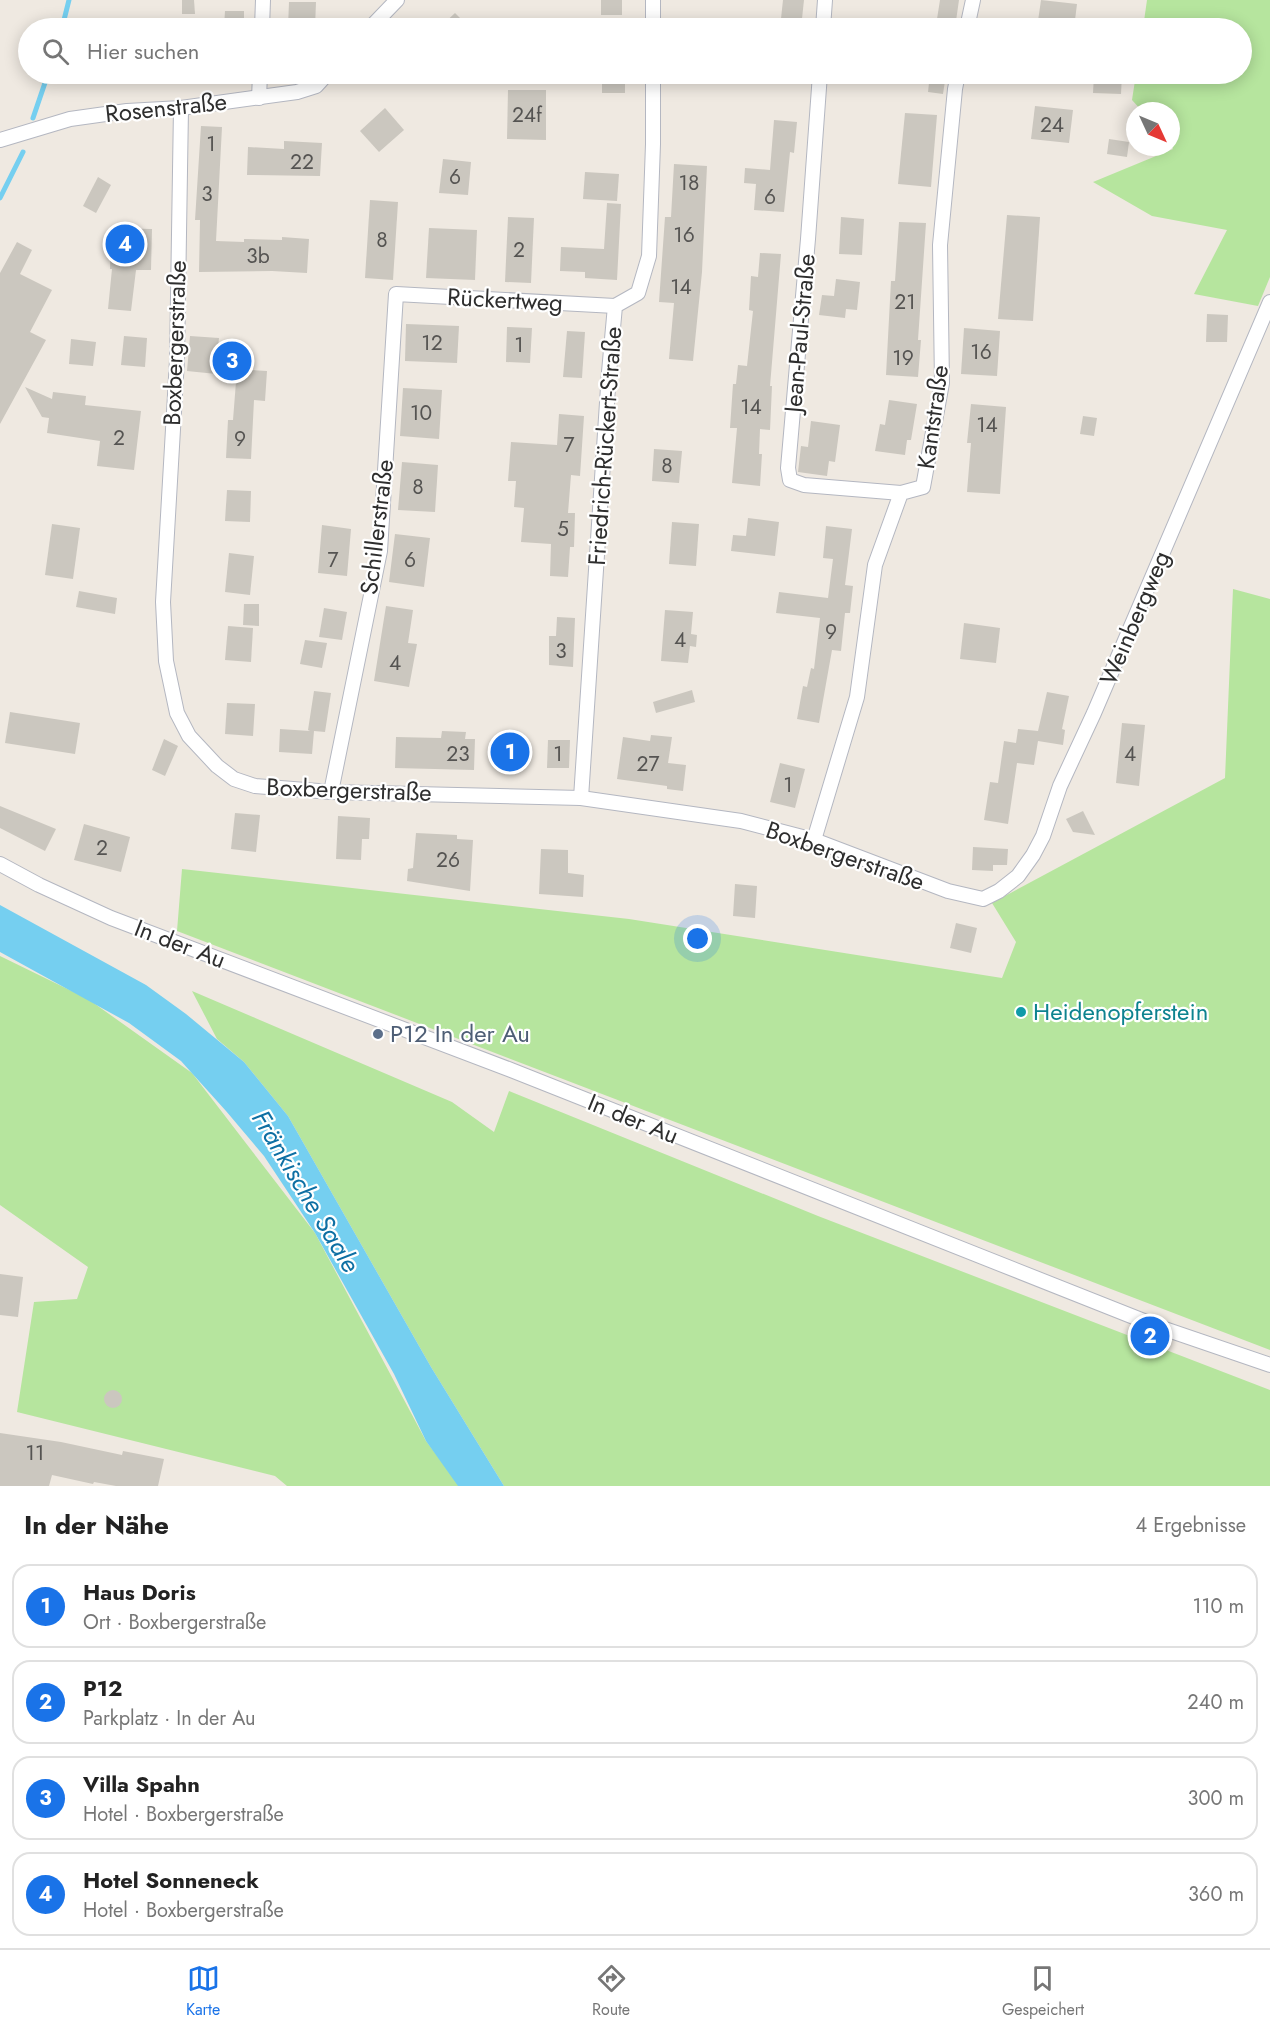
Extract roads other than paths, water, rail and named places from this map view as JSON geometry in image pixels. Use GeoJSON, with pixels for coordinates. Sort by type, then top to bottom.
{"type":"FeatureCollection","features":[{"type":"Feature","properties":{"kind":"street"},"geometry":{"type":"LineString","coordinates":[[262,18],[263,0]]}},
{"type":"Feature","properties":{"kind":"street"},"geometry":{"type":"LineString","coordinates":[[380,18],[397,0]]}},
{"type":"Feature","properties":{"kind":"street"},"geometry":{"type":"LineString","coordinates":[[653,0],[653,18]]}},
{"type":"Feature","properties":{"kind":"street"},"geometry":{"type":"LineString","coordinates":[[824,18],[825,0]]}},
{"type":"Feature","properties":{"kind":"street"},"geometry":{"type":"LineString","coordinates":[[969,18],[973,0]]}},
{"type":"Feature","properties":{"kind":"street"},"geometry":{"type":"LineString","coordinates":[[259,98],[260,84]]}},
{"type":"Feature","properties":{"kind":"street","name":"Rosenstraße"},"geometry":{"type":"LineString","coordinates":[[0,140],[70,119],[259,98],[297,92],[318,84]]}},
{"type":"Feature","properties":{"kind":"street","name":"Friedrich-Rückert-Straße"},"geometry":{"type":"LineString","coordinates":[[581,798],[615,306],[639,293],[649,256],[653,84]]}},
{"type":"Feature","properties":{"kind":"street","name":"Jean-Paul-Straße"},"geometry":{"type":"LineString","coordinates":[[819,84],[788,468],[790,480],[804,485],[901,493]]}},
{"type":"Feature","properties":{"kind":"street","name":"Kantstraße"},"geometry":{"type":"LineString","coordinates":[[814,840],[857,698],[874,565],[901,493],[923,487],[942,383],[940,246],[956,84]]}},
{"type":"Feature","properties":{"kind":"street","name":"Boxbergerstraße"},"geometry":{"type":"LineString","coordinates":[[180,108],[177,360],[163,602],[164,639],[170,687],[177,713],[189,736],[217,766],[234,779],[255,786],[331,792],[581,798],[741,821],[814,840],[966,896]]}},
{"type":"Feature","properties":{"kind":"street","name":"Rückertweg"},"geometry":{"type":"LineString","coordinates":[[396,294],[615,306]]}},
{"type":"Feature","properties":{"kind":"street","name":"Schillerstraße"},"geometry":{"type":"LineString","coordinates":[[331,792],[380,551],[396,294]]}},
{"type":"Feature","properties":{"kind":"street","name":"Weinbergweg"},"geometry":{"type":"LineString","coordinates":[[966,896],[982,899],[999,891],[1018,876],[1043,836],[1060,786],[1270,302]]}},
{"type":"Feature","properties":{"kind":"street","name":"In der Au"},"geometry":{"type":"LineString","coordinates":[[0,864],[39,885],[111,918],[500,1065],[1159,1327],[1270,1365]]}},
{"type":"Feature","properties":{"kind":"water","name":"Fränkische Saale"},"geometry":{"type":"Polygon","coordinates":[[[0,905],[146,985],[186,1014],[244,1062],[288,1116],[431,1367],[504,1486],[458,1486],[426,1441],[394,1374],[315,1233],[264,1156],[226,1111],[181,1061],[129,1023],[0,952],[0,905]]]}},
{"type":"Feature","properties":{"kind":"waterway"},"geometry":{"type":"LineString","coordinates":[[64,18],[69,0]]}},
{"type":"Feature","properties":{"kind":"waterway"},"geometry":{"type":"LineString","coordinates":[[33,118],[45,84]]}},
{"type":"Feature","properties":{"kind":"waterway"},"geometry":{"type":"LineString","coordinates":[[0,198],[23,152]]}},
{"type":"Feature","properties":{"kind":"place","name":"Hotel Sonneneck"},"geometry":{"type":"Point","coordinates":[125,244]}},
{"type":"Feature","properties":{"kind":"place","name":"Villa Spahn"},"geometry":{"type":"Point","coordinates":[232,361]}},
{"type":"Feature","properties":{"kind":"place","name":"Haus Doris"},"geometry":{"type":"Point","coordinates":[510,752]}},
{"type":"Feature","properties":{"kind":"place","name":"Heidenopferstein"},"geometry":{"type":"Point","coordinates":[1021,1012]}},
{"type":"Feature","properties":{"kind":"place","name":"P12 In der Au"},"geometry":{"type":"Point","coordinates":[378,1034]}},
{"type":"Feature","properties":{"kind":"place","name":"P12"},"geometry":{"type":"Point","coordinates":[1150,1336]}}]}
